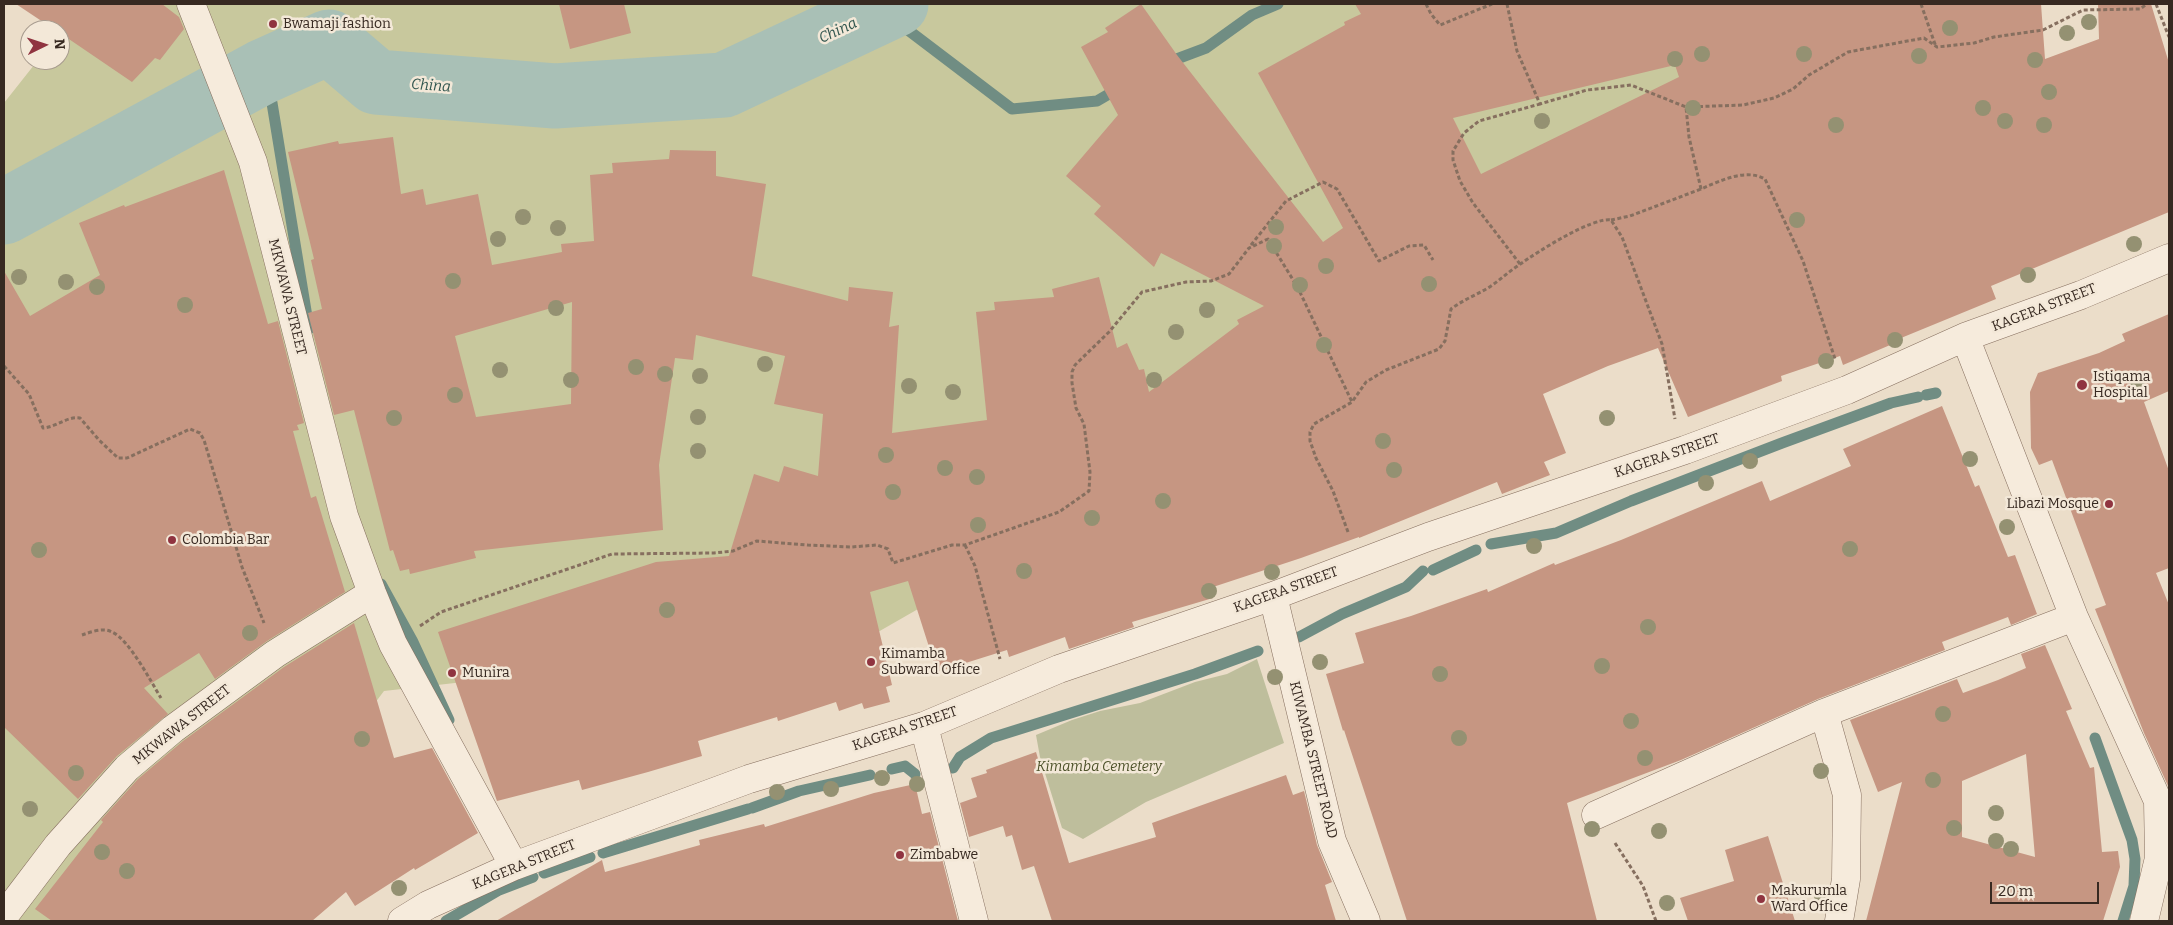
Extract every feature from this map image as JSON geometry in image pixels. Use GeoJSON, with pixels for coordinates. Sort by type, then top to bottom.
{"type":"FeatureCollection","features":[{"type":"Feature","properties":{"kind":"street","name":"MKWAWA STREET"},"geometry":{"type":"LineString","coordinates":[[191,4],[253,162],[344,516],[372,593],[393,644],[514,866]]}},
{"type":"Feature","properties":{"kind":"street","name":"KAGERA STREET"},"geometry":{"type":"LineString","coordinates":[[402,921],[428,905],[514,866],[749,779],[924,726],[1059,669],[1273,596],[1428,537],[1685,450],[1846,390],[1965,337],[2081,295],[2169,258]]}},
{"type":"Feature","properties":{"kind":"street"},"geometry":{"type":"LineString","coordinates":[[1965,337],[2074,617],[2158,801],[2164,859],[2144,921]]}},
{"type":"Feature","properties":{"kind":"street","name":"MKWAWA STREET"},"geometry":{"type":"LineString","coordinates":[[4,916],[58,845],[127,768],[173,729],[275,654],[372,593]]}},
{"type":"Feature","properties":{"kind":"street","name":"KIWAMBA STREET ROAD"},"geometry":{"type":"LineString","coordinates":[[1273,596],[1332,841],[1366,921]]}},
{"type":"Feature","properties":{"kind":"street"},"geometry":{"type":"LineString","coordinates":[[1596,816],[1824,713],[2074,617]]}},
{"type":"Feature","properties":{"kind":"street"},"geometry":{"type":"LineString","coordinates":[[1824,713],[1847,795],[1846,880],[1839,921]]}},
{"type":"Feature","properties":{"kind":"street"},"geometry":{"type":"LineString","coordinates":[[924,726],[974,921]]}},
{"type":"Feature","properties":{"kind":"path"},"geometry":{"type":"LineString","coordinates":[[1426,4],[1431,14],[1440,24],[1492,4]]}},
{"type":"Feature","properties":{"kind":"path"},"geometry":{"type":"LineString","coordinates":[[1507,4],[1517,50],[1540,104]]}},
{"type":"Feature","properties":{"kind":"path"},"geometry":{"type":"LineString","coordinates":[[1921,4],[1937,47]]}},
{"type":"Feature","properties":{"kind":"path"},"geometry":{"type":"LineString","coordinates":[[1520,264],[1473,203],[1460,181],[1453,160],[1453,151],[1464,133],[1479,121],[1587,90],[1631,85],[1686,107],[1743,105],[1774,98],[1793,89],[1809,75],[1848,52],[1924,38],[1937,47],[1974,43],[1994,36],[2044,30],[2083,10],[2140,9],[2147,4]]}},
{"type":"Feature","properties":{"kind":"path"},"geometry":{"type":"LineString","coordinates":[[2156,4],[2169,37]]}},
{"type":"Feature","properties":{"kind":"path"},"geometry":{"type":"LineString","coordinates":[[1686,107],[1689,137],[1701,188]]}},
{"type":"Feature","properties":{"kind":"path"},"geometry":{"type":"LineString","coordinates":[[1356,564],[1346,524],[1310,442],[1310,432],[1314,424],[1352,402],[1366,382],[1386,370],[1439,349],[1445,341],[1451,309],[1488,288],[1520,264],[1588,225],[1603,219],[1611,220],[1630,216],[1728,178],[1755,174],[1765,179],[1803,261],[1833,350],[1841,382],[1846,390]]}},
{"type":"Feature","properties":{"kind":"path"},"geometry":{"type":"LineString","coordinates":[[393,644],[440,612],[612,554],[714,553],[733,551],[757,541],[851,547],[877,545],[888,550],[893,563],[952,545],[965,545],[1059,512],[1089,491],[1090,472],[1084,424],[1076,408],[1072,383],[1072,372],[1075,365],[1109,332],[1142,292],[1186,282],[1211,281],[1229,274],[1286,201],[1322,182],[1337,189],[1379,261],[1409,246],[1424,245],[1433,260]]}},
{"type":"Feature","properties":{"kind":"path"},"geometry":{"type":"LineString","coordinates":[[1611,220],[1622,237],[1662,344],[1673,412],[1685,450]]}},
{"type":"Feature","properties":{"kind":"path"},"geometry":{"type":"LineString","coordinates":[[1249,248],[1268,239],[1298,288],[1352,402]]}},
{"type":"Feature","properties":{"kind":"path"},"geometry":{"type":"LineString","coordinates":[[4,366],[29,394],[43,428],[52,428],[72,417],[80,418],[118,458],[127,458],[190,429],[200,434],[204,440],[242,568],[275,654]]}},
{"type":"Feature","properties":{"kind":"path"},"geometry":{"type":"LineString","coordinates":[[965,545],[975,566],[1000,660],[1005,665]]}},
{"type":"Feature","properties":{"kind":"path"},"geometry":{"type":"LineString","coordinates":[[82,635],[98,630],[111,631],[123,639],[168,708],[173,729]]}},
{"type":"Feature","properties":{"kind":"path"},"geometry":{"type":"LineString","coordinates":[[1596,816],[1643,886],[1656,921]]}},
{"type":"Feature","properties":{"kind":"green space"},"geometry":{"type":"Polygon","coordinates":[[[82,4],[1890,4],[1802,102],[871,636],[384,691],[240,882],[150,921],[4,921],[4,103],[30,70],[70,70],[69,20],[82,4]]]}},
{"type":"Feature","properties":{"kind":"green space","name":"Kimamba Cemetery"},"geometry":{"type":"Polygon","coordinates":[[[1257,659],[1284,743],[1146,802],[1083,839],[1062,828],[1040,757],[1036,735],[1100,711],[1140,703],[1195,682],[1227,674],[1257,659]]]}},
{"type":"Feature","properties":{"kind":"building"},"geometry":{"type":"Polygon","coordinates":[[[16,4],[162,4],[179,17],[184,29],[160,60],[155,58],[132,82],[70,40],[70,20],[40,20],[16,4]]]}},
{"type":"Feature","properties":{"kind":"building"},"geometry":{"type":"Polygon","coordinates":[[[559,4],[624,4],[631,33],[570,49],[559,4]]]}},
{"type":"Feature","properties":{"kind":"building"},"geometry":{"type":"Polygon","coordinates":[[[1141,4],[1177,55],[1323,242],[1343,228],[1258,73],[1345,25],[1344,22],[1361,14],[1355,4],[2041,4],[2045,59],[2099,39],[2098,4],[2151,4],[2169,63],[2169,212],[1991,286],[1996,299],[1901,338],[1902,340],[1843,365],[1840,356],[1781,376],[1782,381],[1688,417],[1658,348],[1608,366],[1543,394],[1566,453],[1544,462],[1550,475],[1502,494],[1497,482],[1359,538],[1210,588],[1213,598],[1132,622],[1134,627],[1069,649],[1065,637],[1009,657],[1007,650],[937,672],[908,581],[870,592],[892,685],[886,687],[890,702],[864,709],[862,703],[839,711],[836,702],[778,721],[777,717],[698,741],[702,756],[648,772],[582,790],[579,780],[497,801],[438,632],[656,562],[729,556],[754,474],[779,482],[784,466],[818,476],[823,414],[774,404],[785,356],[696,335],[693,360],[675,358],[659,465],[663,530],[474,551],[476,558],[410,574],[409,569],[400,571],[393,550],[390,551],[354,410],[334,415],[308,313],[322,309],[311,260],[314,259],[288,152],[338,141],[339,144],[393,137],[401,194],[423,189],[426,205],[478,194],[492,265],[562,252],[561,244],[594,241],[590,175],[613,173],[612,163],[669,159],[670,150],[716,151],[716,176],[766,184],[752,276],[848,301],[849,287],[893,292],[889,327],[899,325],[892,433],[987,420],[976,312],[995,310],[994,302],[1054,297],[1052,289],[1099,277],[1117,348],[1127,343],[1139,370],[1144,369],[1149,392],[1239,324],[1237,320],[1264,306],[1161,253],[1154,267],[1094,214],[1101,206],[1066,176],[1118,115],[1081,47],[1108,32],[1105,28],[1141,4]],[[1675,65],[1453,118],[1481,174],[1679,77],[1675,65]],[[572,302],[455,336],[476,417],[571,404],[572,302]]]}},
{"type":"Feature","properties":{"kind":"building"},"geometry":{"type":"Polygon","coordinates":[[[224,170],[268,324],[278,321],[304,423],[297,425],[299,430],[293,431],[311,498],[316,496],[345,592],[267,641],[215,679],[199,653],[144,688],[168,714],[117,756],[78,799],[4,727],[4,271],[30,316],[100,275],[79,223],[224,170]]]}},
{"type":"Feature","properties":{"kind":"building"},"geometry":{"type":"Polygon","coordinates":[[[2169,314],[2169,391],[2144,402],[2169,471],[2169,568],[2156,573],[2169,605],[2169,788],[2144,733],[2095,609],[2106,605],[2052,460],[2039,465],[2031,448],[2030,392],[2038,373],[2099,353],[2125,341],[2122,334],[2169,314]]]}},
{"type":"Feature","properties":{"kind":"building"},"geometry":{"type":"Polygon","coordinates":[[[1942,406],[1975,487],[1979,485],[2008,557],[2015,555],[2037,614],[2011,625],[2008,617],[1942,642],[1945,650],[1818,699],[1681,760],[1567,803],[1597,921],[1407,921],[1343,731],[1326,674],[1364,663],[1355,633],[1411,616],[1487,589],[1488,592],[1554,563],[1555,565],[1621,540],[1762,481],[1770,501],[1851,466],[1843,449],[1942,406]]]}},
{"type":"Feature","properties":{"kind":"building"},"geometry":{"type":"Polygon","coordinates":[[[354,623],[394,758],[432,748],[478,833],[415,870],[414,868],[355,906],[346,892],[312,921],[52,921],[35,909],[103,822],[101,820],[138,779],[183,741],[284,667],[354,623]]]}},
{"type":"Feature","properties":{"kind":"building"},"geometry":{"type":"Polygon","coordinates":[[[2045,645],[2072,709],[2066,711],[2090,768],[2094,767],[2102,852],[2118,851],[2120,867],[2103,921],[1866,921],[1902,782],[1878,792],[1850,720],[1957,679],[1963,693],[1998,680],[2026,668],[2021,654],[2045,645]],[[2026,754],[1962,781],[1962,837],[2035,857],[2026,754]]]}},
{"type":"Feature","properties":{"kind":"building"},"geometry":{"type":"Polygon","coordinates":[[[1036,752],[1069,863],[1156,837],[1152,823],[1286,775],[1293,795],[1304,791],[1317,845],[1332,882],[1325,885],[1336,921],[1052,921],[1034,866],[1022,870],[1012,835],[1006,837],[1003,826],[969,837],[960,803],[977,797],[971,778],[987,773],[986,770],[1036,752]]]}},
{"type":"Feature","properties":{"kind":"building"},"geometry":{"type":"Polygon","coordinates":[[[915,784],[922,814],[930,812],[958,921],[496,921],[602,860],[605,872],[700,845],[699,840],[764,824],[765,827],[874,793],[915,784]]]}},
{"type":"Feature","properties":{"kind":"building"},"geometry":{"type":"Polygon","coordinates":[[[1768,836],[1795,921],[1688,921],[1680,898],[1734,881],[1725,850],[1768,836]]]}},
{"type":"Feature","properties":{"kind":"waterway","name":"China"},"geometry":{"type":"LineString","coordinates":[[4,212],[262,72],[329,42],[376,82],[555,96],[724,85],[896,4]]}},
{"type":"Feature","properties":{"kind":"waterway"},"geometry":{"type":"LineString","coordinates":[[1166,63],[1206,48],[1252,15],[1278,4]]}},
{"type":"Feature","properties":{"kind":"waterway"},"geometry":{"type":"LineString","coordinates":[[883,11],[1012,109],[1097,101],[1121,87]]}},
{"type":"Feature","properties":{"kind":"waterway"},"geometry":{"type":"LineString","coordinates":[[262,72],[272,103],[309,329]]}},
{"type":"Feature","properties":{"kind":"waterway"},"geometry":{"type":"LineString","coordinates":[[1926,395],[1936,393]]}},
{"type":"Feature","properties":{"kind":"waterway"},"geometry":{"type":"LineString","coordinates":[[1491,544],[1556,533],[1631,501],[1782,443],[1891,403],[1918,397]]}},
{"type":"Feature","properties":{"kind":"waterway"},"geometry":{"type":"LineString","coordinates":[[1433,570],[1476,550]]}},
{"type":"Feature","properties":{"kind":"waterway"},"geometry":{"type":"LineString","coordinates":[[1299,637],[1342,614],[1406,587],[1423,571]]}},
{"type":"Feature","properties":{"kind":"waterway"},"geometry":{"type":"LineString","coordinates":[[381,584],[413,642],[449,720]]}},
{"type":"Feature","properties":{"kind":"waterway"},"geometry":{"type":"LineString","coordinates":[[953,768],[960,757],[991,738],[1195,674],[1258,651]]}},
{"type":"Feature","properties":{"kind":"waterway"},"geometry":{"type":"LineString","coordinates":[[2095,738],[2132,840],[2135,859],[2134,886],[2123,921]]}},
{"type":"Feature","properties":{"kind":"waterway"},"geometry":{"type":"LineString","coordinates":[[892,769],[905,766],[915,774]]}},
{"type":"Feature","properties":{"kind":"waterway"},"geometry":{"type":"LineString","coordinates":[[752,808],[799,791],[870,775]]}},
{"type":"Feature","properties":{"kind":"waterway"},"geometry":{"type":"LineString","coordinates":[[603,853],[748,809]]}},
{"type":"Feature","properties":{"kind":"waterway"},"geometry":{"type":"LineString","coordinates":[[544,873],[590,857]]}},
{"type":"Feature","properties":{"kind":"waterway"},"geometry":{"type":"LineString","coordinates":[[446,921],[499,890],[533,877]]}},
{"type":"Feature","properties":{"kind":"place","name":"Bwamaji fashion"},"geometry":{"type":"Point","coordinates":[273,24]}},
{"type":"Feature","properties":{"kind":"place","name":"Istiqama Hospital"},"geometry":{"type":"Point","coordinates":[2082,385]}},
{"type":"Feature","properties":{"kind":"place","name":"Libazi Mosque"},"geometry":{"type":"Point","coordinates":[2109,504]}},
{"type":"Feature","properties":{"kind":"place","name":"Colombia Bar"},"geometry":{"type":"Point","coordinates":[172,540]}},
{"type":"Feature","properties":{"kind":"place","name":"Kimamba Subward Office"},"geometry":{"type":"Point","coordinates":[871,662]}},
{"type":"Feature","properties":{"kind":"place","name":"Munira"},"geometry":{"type":"Point","coordinates":[452,673]}},
{"type":"Feature","properties":{"kind":"place","name":"Zimbabwe"},"geometry":{"type":"Point","coordinates":[900,855]}},
{"type":"Feature","properties":{"kind":"place","name":"Makurumla Ward Office"},"geometry":{"type":"Point","coordinates":[1761,899]}}]}
